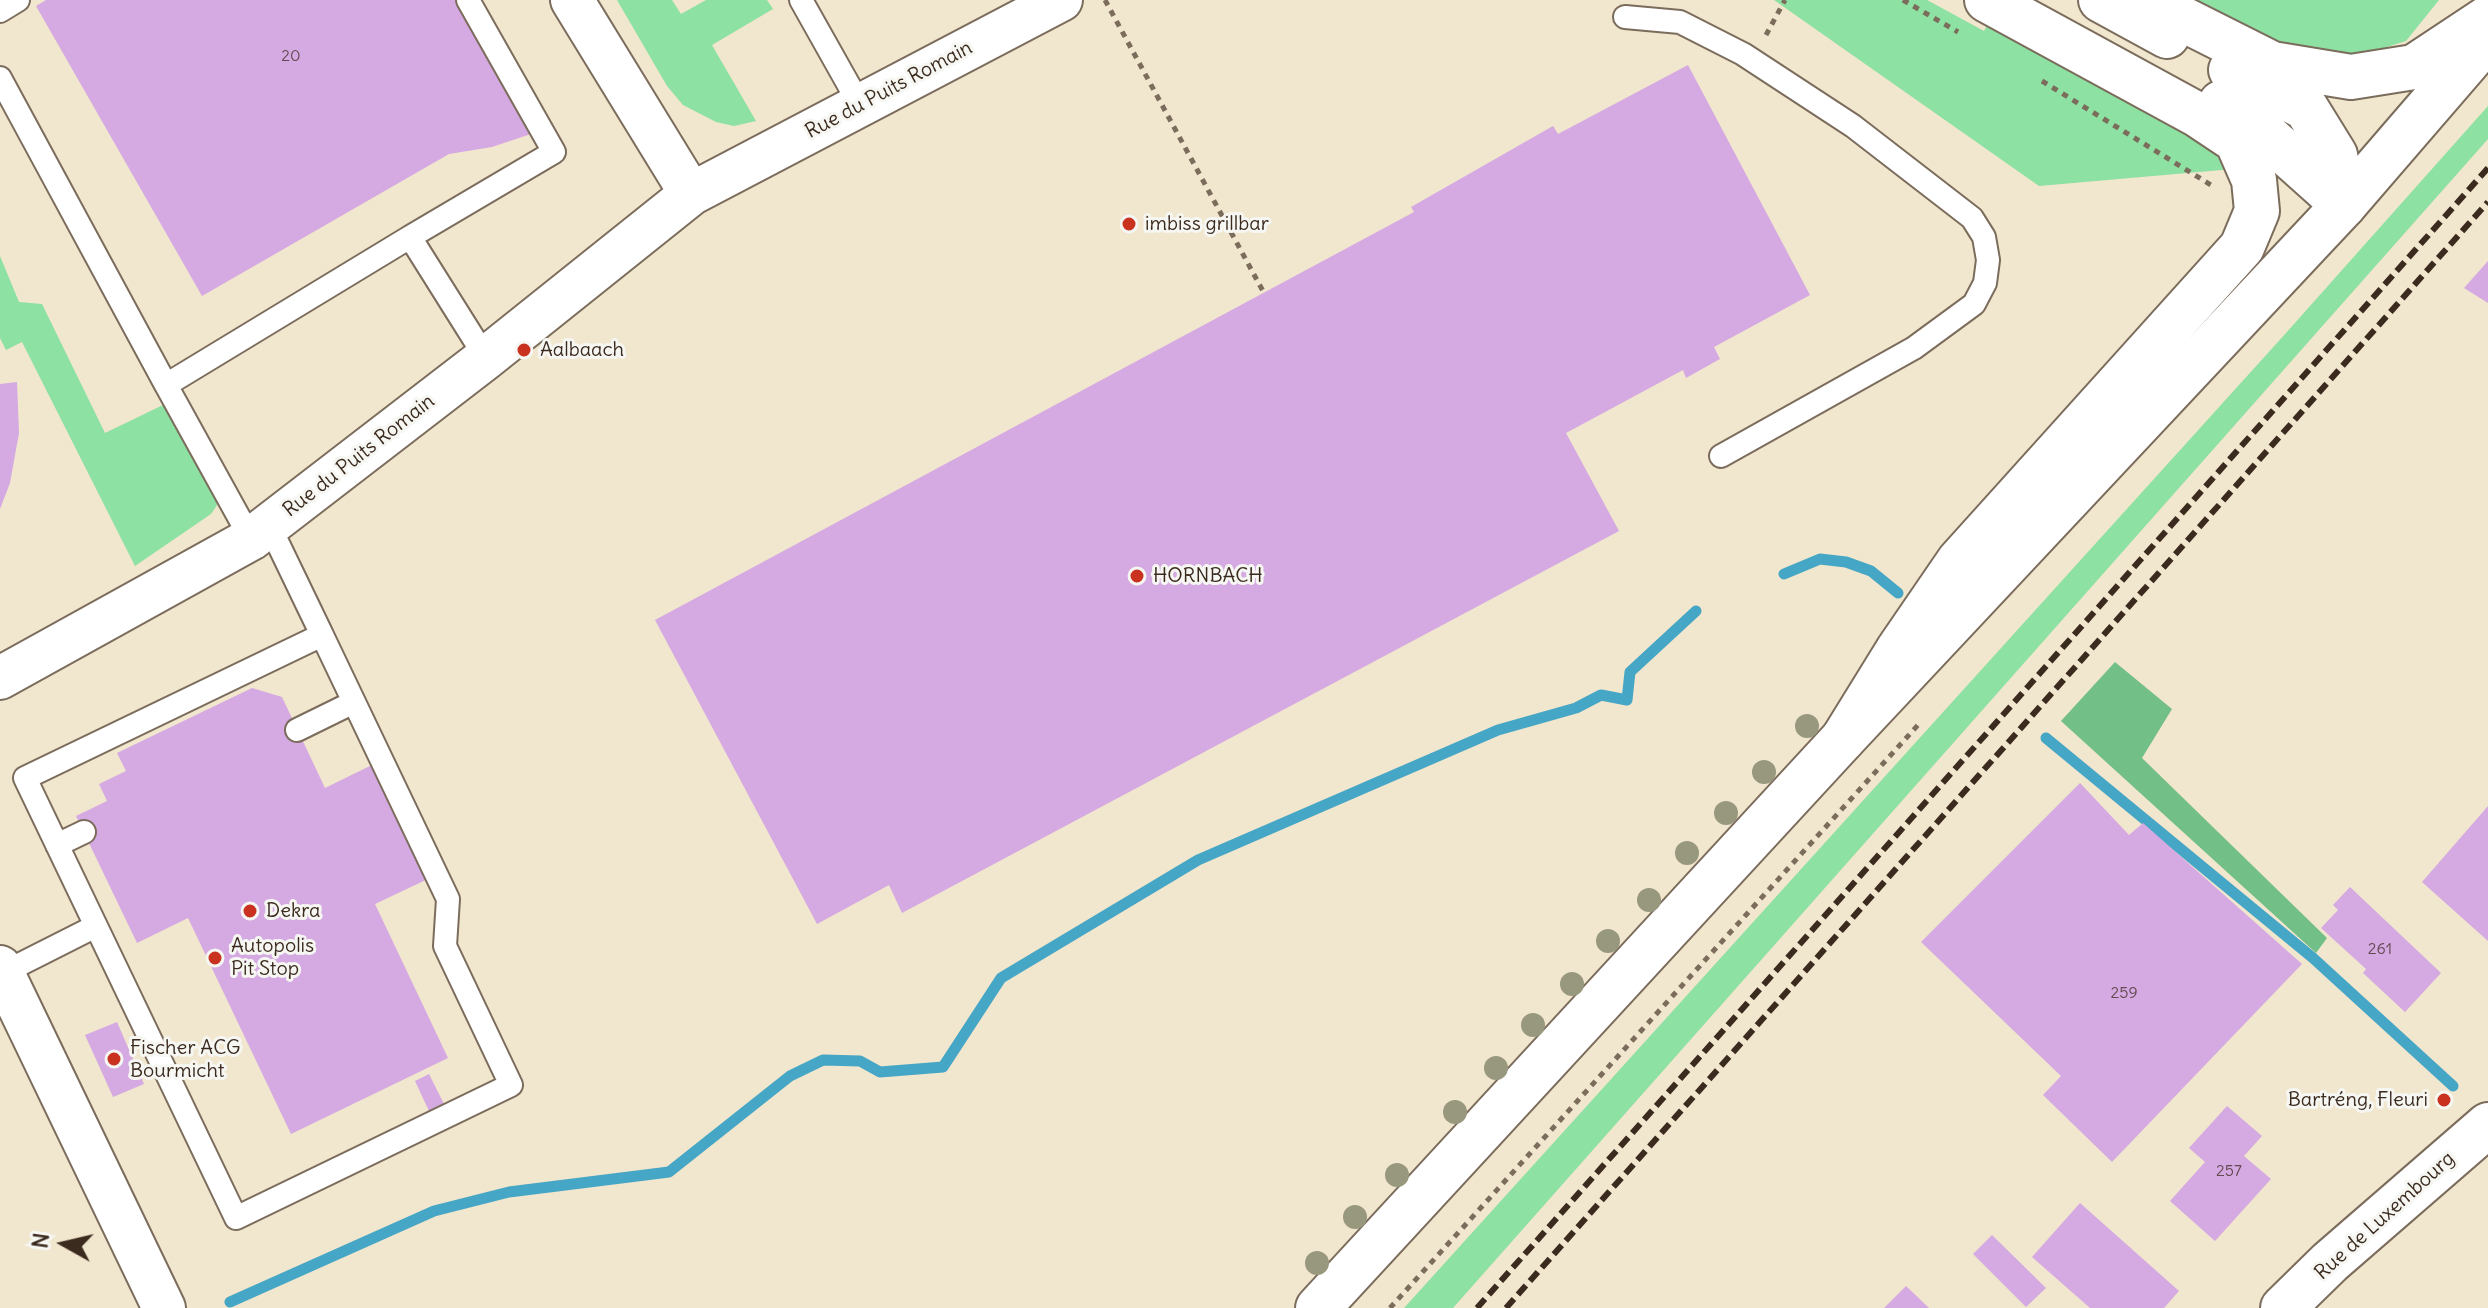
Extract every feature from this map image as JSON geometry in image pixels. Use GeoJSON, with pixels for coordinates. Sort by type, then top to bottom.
{"type":"FeatureCollection","features":[{"type":"Feature","properties":{"kind":"main road"},"geometry":{"type":"LineString","coordinates":[[1843,739],[1898,650],[1959,561],[2242,247],[2257,211],[2254,180],[2237,141],[2198,115],[1987,0]]}},
{"type":"Feature","properties":{"kind":"main road"},"geometry":{"type":"LineString","coordinates":[[2029,0],[2213,97],[2268,137],[2344,205]]}},
{"type":"Feature","properties":{"kind":"main road"},"geometry":{"type":"LineString","coordinates":[[2101,0],[2306,108],[2335,155],[2344,205]]}},
{"type":"Feature","properties":{"kind":"main road"},"geometry":{"type":"LineString","coordinates":[[2145,0],[2272,64],[2351,77],[2414,67],[2488,18]]}},
{"type":"Feature","properties":{"kind":"main road"},"geometry":{"type":"LineString","coordinates":[[1318,1308],[1843,739],[2344,205],[2488,38]]}},
{"type":"Feature","properties":{"kind":"main road","name":"Rue de Luxembourg"},"geometry":{"type":"LineString","coordinates":[[2283,1308],[2330,1262],[2488,1125]]}},
{"type":"Feature","properties":{"kind":"street"},"geometry":{"type":"LineString","coordinates":[[572,0],[691,194]]}},
{"type":"Feature","properties":{"kind":"street","name":"Rue du Puits Romain"},"geometry":{"type":"LineString","coordinates":[[0,678],[260,532],[486,358],[691,194],[860,105],[1006,16],[1061,0]]}},
{"type":"Feature","properties":{"kind":"street"},"geometry":{"type":"LineString","coordinates":[[1,970],[164,1308]]}},
{"type":"Feature","properties":{"kind":"lane"},"geometry":{"type":"LineString","coordinates":[[0,11],[18,0]]}},
{"type":"Feature","properties":{"kind":"lane"},"geometry":{"type":"LineString","coordinates":[[166,385],[554,152],[468,0]]}},
{"type":"Feature","properties":{"kind":"lane"},"geometry":{"type":"LineString","coordinates":[[801,0],[860,105]]}},
{"type":"Feature","properties":{"kind":"lane"},"geometry":{"type":"LineString","coordinates":[[1625,17],[1680,22],[1743,54],[1853,126],[1972,218],[1984,237],[1988,260],[1985,283],[1974,304],[1914,348],[1721,456]]}},
{"type":"Feature","properties":{"kind":"lane"},"geometry":{"type":"LineString","coordinates":[[0,78],[166,385],[322,635],[448,899],[445,946],[511,1085],[236,1218],[25,778],[322,635]]}},
{"type":"Feature","properties":{"kind":"lane"},"geometry":{"type":"LineString","coordinates":[[410,237],[486,358]]}},
{"type":"Feature","properties":{"kind":"lane"},"geometry":{"type":"LineString","coordinates":[[297,730],[354,702]]}},
{"type":"Feature","properties":{"kind":"lane"},"geometry":{"type":"LineString","coordinates":[[57,845],[84,832]]}},
{"type":"Feature","properties":{"kind":"lane"},"geometry":{"type":"LineString","coordinates":[[1,970],[96,926]]}},
{"type":"Feature","properties":{"kind":"path"},"geometry":{"type":"LineString","coordinates":[[1105,0],[1264,293]]}},
{"type":"Feature","properties":{"kind":"green space"},"geometry":{"type":"Polygon","coordinates":[[[617,0],[672,0],[681,14],[706,0],[767,0],[773,9],[712,45],[756,121],[734,126],[716,122],[683,105],[667,86],[617,0]]]}},
{"type":"Feature","properties":{"kind":"green space"},"geometry":{"type":"Polygon","coordinates":[[[1774,0],[1927,0],[1984,31],[1990,19],[2210,136],[2233,169],[2039,186],[1774,0]]]}},
{"type":"Feature","properties":{"kind":"green space"},"geometry":{"type":"Polygon","coordinates":[[[2174,0],[2439,0],[2406,41],[2355,57],[2313,53],[2258,39],[2174,0]]]}},
{"type":"Feature","properties":{"kind":"green space"},"geometry":{"type":"Polygon","coordinates":[[[2488,106],[2488,139],[1453,1308],[1404,1308],[2286,333],[2488,106]]]}},
{"type":"Feature","properties":{"kind":"green space"},"geometry":{"type":"Polygon","coordinates":[[[0,256],[19,302],[42,304],[105,433],[163,405],[214,493],[217,505],[211,514],[135,566],[22,342],[6,350],[0,338],[0,256]]]}},
{"type":"Feature","properties":{"kind":"green space"},"geometry":{"type":"Polygon","coordinates":[[[2115,662],[2172,709],[2142,758],[2327,938],[2316,953],[2061,721],[2115,662]]]}},
{"type":"Feature","properties":{"kind":"building"},"geometry":{"type":"Polygon","coordinates":[[[46,0],[458,0],[537,132],[492,147],[449,154],[202,296],[36,6],[46,0]]]}},
{"type":"Feature","properties":{"kind":"building","name":"HORNBACH"},"geometry":{"type":"Polygon","coordinates":[[[1688,65],[1810,295],[1714,347],[1720,359],[1686,378],[1683,370],[1566,433],[1619,531],[902,913],[889,885],[817,924],[655,620],[1414,212],[1411,207],[1553,126],[1558,134],[1688,65]]]}},
{"type":"Feature","properties":{"kind":"building"},"geometry":{"type":"Polygon","coordinates":[[[2488,261],[2488,303],[2464,288],[2488,261]]]}},
{"type":"Feature","properties":{"kind":"building"},"geometry":{"type":"Polygon","coordinates":[[[17,382],[19,433],[10,483],[0,509],[0,384],[17,382]]]}},
{"type":"Feature","properties":{"kind":"building","name":"Dekra"},"geometry":{"type":"Polygon","coordinates":[[[252,688],[282,697],[325,788],[376,763],[430,878],[375,904],[448,1058],[291,1134],[188,918],[137,943],[76,816],[107,801],[99,784],[126,771],[117,753],[252,688]]]}},
{"type":"Feature","properties":{"kind":"building"},"geometry":{"type":"Polygon","coordinates":[[[2080,783],[2129,835],[2143,823],[2302,964],[2112,1162],[2043,1095],[2061,1076],[1921,942],[2080,783]]]}},
{"type":"Feature","properties":{"kind":"building"},"geometry":{"type":"Polygon","coordinates":[[[2488,806],[2488,941],[2422,882],[2488,806]]]}},
{"type":"Feature","properties":{"kind":"building"},"geometry":{"type":"Polygon","coordinates":[[[2350,887],[2441,973],[2405,1012],[2363,973],[2366,969],[2321,928],[2338,910],[2333,905],[2350,887]]]}},
{"type":"Feature","properties":{"kind":"building","name":"Fischer ACG Bourmicht"},"geometry":{"type":"Polygon","coordinates":[[[117,1022],[144,1084],[113,1097],[85,1035],[117,1022]]]}},
{"type":"Feature","properties":{"kind":"building"},"geometry":{"type":"Polygon","coordinates":[[[429,1074],[444,1104],[429,1111],[415,1081],[429,1074]]]}},
{"type":"Feature","properties":{"kind":"building"},"geometry":{"type":"Polygon","coordinates":[[[2227,1106],[2262,1136],[2244,1156],[2271,1179],[2215,1241],[2170,1201],[2205,1162],[2189,1148],[2227,1106]]]}},
{"type":"Feature","properties":{"kind":"building"},"geometry":{"type":"Polygon","coordinates":[[[2080,1203],[2179,1291],[2164,1308],[2090,1308],[2032,1257],[2080,1203]]]}},
{"type":"Feature","properties":{"kind":"building"},"geometry":{"type":"Polygon","coordinates":[[[1992,1235],[2046,1288],[2026,1307],[1973,1254],[1992,1235]]]}},
{"type":"Feature","properties":{"kind":"building"},"geometry":{"type":"Polygon","coordinates":[[[1906,1286],[1929,1308],[1884,1308],[1906,1286]]]}},
{"type":"Feature","properties":{"kind":"waterway"},"geometry":{"type":"LineString","coordinates":[[1784,574],[1820,559],[1846,562],[1871,571],[1898,593]]}},
{"type":"Feature","properties":{"kind":"waterway"},"geometry":{"type":"LineString","coordinates":[[230,1302],[434,1211],[509,1192],[669,1172],[790,1076],[823,1060],[860,1061],[880,1072],[943,1067],[1001,978],[1198,860],[1498,730],[1576,708],[1601,695],[1627,700],[1630,672],[1696,611]]}},
{"type":"Feature","properties":{"kind":"waterway"},"geometry":{"type":"LineString","coordinates":[[2046,738],[2313,958],[2453,1086]]}},
{"type":"Feature","properties":{"kind":"railway"},"geometry":{"type":"LineString","coordinates":[[1477,1308],[2488,168]]}},
{"type":"Feature","properties":{"kind":"railway"},"geometry":{"type":"LineString","coordinates":[[1506,1308],[2488,202]]}},
{"type":"Feature","properties":{"kind":"place","name":"imbiss grillbar"},"geometry":{"type":"Point","coordinates":[1129,224]}},
{"type":"Feature","properties":{"kind":"place","name":"Aalbaach"},"geometry":{"type":"Point","coordinates":[524,350]}},
{"type":"Feature","properties":{"kind":"place","name":"HORNBACH"},"geometry":{"type":"Point","coordinates":[1137,576]}},
{"type":"Feature","properties":{"kind":"place","name":"Dekra"},"geometry":{"type":"Point","coordinates":[250,911]}},
{"type":"Feature","properties":{"kind":"place","name":"Autopolis Pit Stop"},"geometry":{"type":"Point","coordinates":[215,958]}},
{"type":"Feature","properties":{"kind":"place","name":"Fischer ACG Bourmicht"},"geometry":{"type":"Point","coordinates":[114,1059]}},
{"type":"Feature","properties":{"kind":"place","name":"Bartréng, Fleuri"},"geometry":{"type":"Point","coordinates":[2444,1100]}}]}
